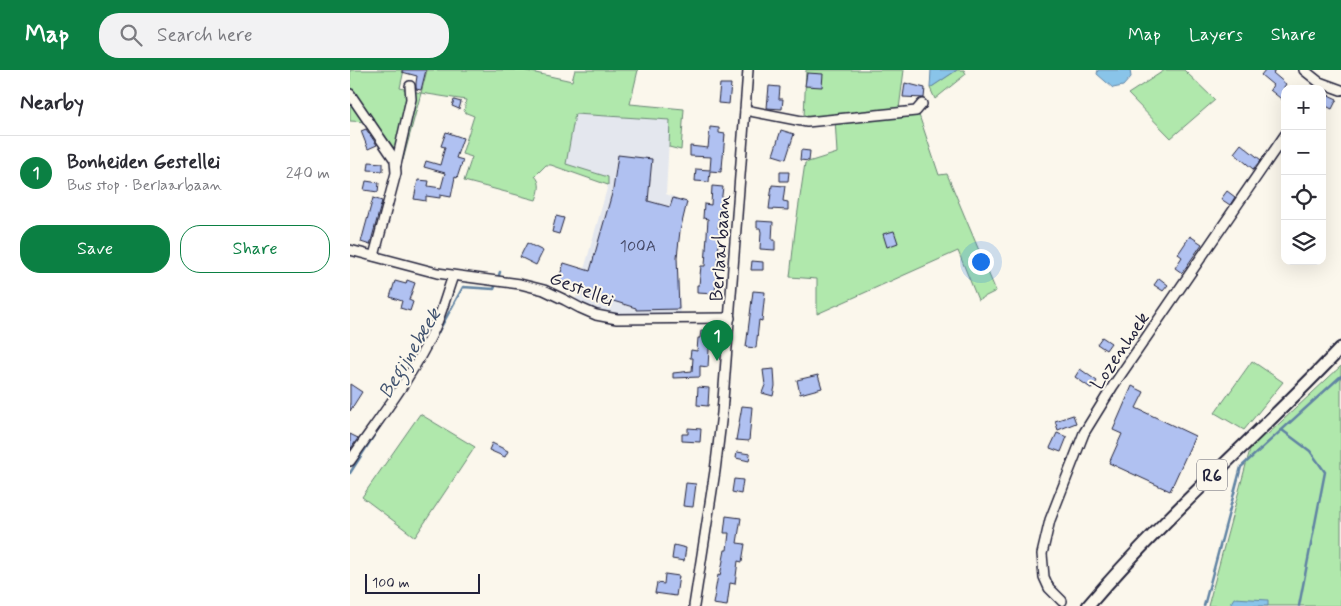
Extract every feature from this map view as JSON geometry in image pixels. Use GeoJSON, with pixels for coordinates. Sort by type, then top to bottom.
{"type":"FeatureCollection","features":[{"type":"Feature","properties":{"kind":"main road","name":"R6"},"geometry":{"type":"LineString","coordinates":[[1088,606],[1144,543],[1183,503],[1341,348]]}},
{"type":"Feature","properties":{"kind":"street","name":"Berlaarbaan"},"geometry":{"type":"LineString","coordinates":[[694,606],[716,461],[730,318],[748,70]]}},
{"type":"Feature","properties":{"kind":"street"},"geometry":{"type":"LineString","coordinates":[[1306,71],[1316,85]]}},
{"type":"Feature","properties":{"kind":"street"},"geometry":{"type":"LineString","coordinates":[[374,256],[396,173],[396,164],[411,99],[410,86]]}},
{"type":"Feature","properties":{"kind":"street"},"geometry":{"type":"LineString","coordinates":[[1326,88],[1341,90]]}},
{"type":"Feature","properties":{"kind":"street"},"geometry":{"type":"LineString","coordinates":[[350,94],[372,124],[396,164]]}},
{"type":"Feature","properties":{"kind":"street"},"geometry":{"type":"LineString","coordinates":[[745,110],[807,122],[916,111],[922,104]]}},
{"type":"Feature","properties":{"kind":"street","name":"Lozenhoek"},"geometry":{"type":"LineString","coordinates":[[1062,601],[1048,588],[1044,577],[1042,554],[1050,520],[1084,433],[1118,378],[1281,141]]}},
{"type":"Feature","properties":{"kind":"street","name":"Gestellei"},"geometry":{"type":"LineString","coordinates":[[350,250],[412,268],[453,276],[520,284],[544,290],[596,315],[617,319],[730,318]]}},
{"type":"Feature","properties":{"kind":"street"},"geometry":{"type":"LineString","coordinates":[[350,462],[424,350],[433,333],[453,276]]}},
{"type":"Feature","properties":{"kind":"shaded area"},"geometry":{"type":"Polygon","coordinates":[[[575,113],[670,120],[666,194],[687,202],[680,231],[677,258],[681,318],[617,319],[574,305],[608,185],[607,177],[566,164],[575,113]]]}},
{"type":"Feature","properties":{"kind":"green space"},"geometry":{"type":"Polygon","coordinates":[[[350,70],[404,70],[400,88],[421,93],[403,160],[350,88],[350,70]]]}},
{"type":"Feature","properties":{"kind":"green space"},"geometry":{"type":"Polygon","coordinates":[[[427,70],[522,70],[572,81],[575,70],[638,70],[630,104],[684,109],[681,150],[669,147],[670,120],[575,114],[566,164],[608,177],[608,185],[551,165],[546,165],[535,176],[539,185],[536,200],[464,181],[472,157],[462,154],[474,116],[464,112],[466,100],[421,93],[427,70]]]}},
{"type":"Feature","properties":{"kind":"green space"},"geometry":{"type":"Polygon","coordinates":[[[806,70],[904,70],[898,117],[919,115],[939,175],[947,174],[996,291],[978,300],[958,251],[817,314],[817,279],[790,277],[795,231],[805,163],[837,153],[835,119],[807,122],[804,116],[806,70]]]}},
{"type":"Feature","properties":{"kind":"green space"},"geometry":{"type":"Polygon","coordinates":[[[957,70],[964,70],[966,74],[935,99],[930,88],[957,70]]]}},
{"type":"Feature","properties":{"kind":"green space"},"geometry":{"type":"Polygon","coordinates":[[[1165,70],[1184,70],[1215,100],[1171,138],[1128,94],[1165,70]]]}},
{"type":"Feature","properties":{"kind":"green space"},"geometry":{"type":"Polygon","coordinates":[[[350,98],[367,122],[350,121],[350,98]]]}},
{"type":"Feature","properties":{"kind":"green space"},"geometry":{"type":"Polygon","coordinates":[[[1252,361],[1283,382],[1244,430],[1215,413],[1252,361]]]}},
{"type":"Feature","properties":{"kind":"green space"},"geometry":{"type":"Polygon","coordinates":[[[1341,366],[1341,606],[1208,606],[1255,431],[1267,435],[1341,366]]]}},
{"type":"Feature","properties":{"kind":"green space"},"geometry":{"type":"Polygon","coordinates":[[[420,414],[475,447],[415,537],[362,497],[420,414]]]}},
{"type":"Feature","properties":{"kind":"water"},"geometry":{"type":"Polygon","coordinates":[[[931,70],[957,70],[930,88],[931,70]]]}},
{"type":"Feature","properties":{"kind":"water"},"geometry":{"type":"Polygon","coordinates":[[[1098,70],[1130,70],[1131,77],[1123,86],[1113,88],[1097,74],[1098,70]]]}},
{"type":"Feature","properties":{"kind":"water"},"geometry":{"type":"Polygon","coordinates":[[[1234,598],[1268,600],[1268,606],[1229,606],[1234,598]]]}},
{"type":"Feature","properties":{"kind":"building"},"geometry":{"type":"Polygon","coordinates":[[[402,70],[426,70],[421,90],[416,89],[417,76],[402,72],[402,70]]]}},
{"type":"Feature","properties":{"kind":"building"},"geometry":{"type":"Polygon","coordinates":[[[1265,70],[1275,70],[1273,73],[1286,84],[1281,85],[1281,99],[1270,90],[1273,85],[1261,75],[1265,70]]]}},
{"type":"Feature","properties":{"kind":"building"},"geometry":{"type":"Polygon","coordinates":[[[807,73],[823,74],[822,87],[805,86],[807,73]]]}},
{"type":"Feature","properties":{"kind":"building"},"geometry":{"type":"Polygon","coordinates":[[[905,83],[925,88],[924,98],[903,97],[905,83]]]}},
{"type":"Feature","properties":{"kind":"building"},"geometry":{"type":"Polygon","coordinates":[[[720,84],[731,84],[729,104],[718,103],[720,84]]]}},
{"type":"Feature","properties":{"kind":"building"},"geometry":{"type":"Polygon","coordinates":[[[769,86],[780,87],[779,99],[783,99],[782,109],[767,108],[769,86]]]}},
{"type":"Feature","properties":{"kind":"building"},"geometry":{"type":"Polygon","coordinates":[[[1326,94],[1337,99],[1332,109],[1326,106],[1326,94]]]}},
{"type":"Feature","properties":{"kind":"building"},"geometry":{"type":"Polygon","coordinates":[[[454,100],[461,102],[459,109],[452,106],[454,100]]]}},
{"type":"Feature","properties":{"kind":"building"},"geometry":{"type":"Polygon","coordinates":[[[710,127],[719,128],[719,133],[725,134],[721,172],[710,171],[709,182],[695,181],[696,169],[710,170],[711,157],[690,156],[690,146],[708,148],[710,127]]]}},
{"type":"Feature","properties":{"kind":"building"},"geometry":{"type":"Polygon","coordinates":[[[366,129],[377,145],[368,149],[361,131],[366,129]]]}},
{"type":"Feature","properties":{"kind":"building"},"geometry":{"type":"Polygon","coordinates":[[[781,130],[794,134],[786,159],[773,155],[781,130]]]}},
{"type":"Feature","properties":{"kind":"building"},"geometry":{"type":"Polygon","coordinates":[[[446,132],[463,138],[456,158],[463,160],[457,178],[455,177],[451,197],[440,195],[440,198],[426,196],[426,201],[414,199],[418,180],[429,181],[428,186],[441,188],[445,173],[424,167],[426,161],[440,165],[445,147],[441,146],[446,132]]]}},
{"type":"Feature","properties":{"kind":"building"},"geometry":{"type":"Polygon","coordinates":[[[1241,144],[1261,160],[1253,169],[1234,153],[1241,144]]]}},
{"type":"Feature","properties":{"kind":"building"},"geometry":{"type":"Polygon","coordinates":[[[801,150],[810,151],[809,161],[800,160],[801,150]]]}},
{"type":"Feature","properties":{"kind":"building"},"geometry":{"type":"Polygon","coordinates":[[[618,155],[652,159],[648,201],[670,207],[673,198],[687,202],[680,231],[677,257],[679,309],[636,310],[636,308],[610,300],[609,304],[583,296],[585,289],[558,281],[564,263],[590,271],[613,190],[618,155]]]}},
{"type":"Feature","properties":{"kind":"building"},"geometry":{"type":"Polygon","coordinates":[[[369,162],[383,163],[383,171],[368,170],[369,162]]]}},
{"type":"Feature","properties":{"kind":"building"},"geometry":{"type":"Polygon","coordinates":[[[780,172],[789,172],[788,181],[780,181],[780,172]]]}},
{"type":"Feature","properties":{"kind":"building"},"geometry":{"type":"Polygon","coordinates":[[[366,181],[379,183],[378,192],[364,190],[366,181]]]}},
{"type":"Feature","properties":{"kind":"building"},"geometry":{"type":"Polygon","coordinates":[[[772,185],[785,186],[783,201],[788,202],[788,210],[769,209],[772,185]]]}},
{"type":"Feature","properties":{"kind":"building"},"geometry":{"type":"Polygon","coordinates":[[[712,186],[723,187],[718,228],[720,228],[715,294],[697,293],[701,266],[705,266],[708,219],[703,218],[704,204],[711,205],[712,186]]]}},
{"type":"Feature","properties":{"kind":"building"},"geometry":{"type":"Polygon","coordinates":[[[1227,191],[1235,197],[1230,205],[1221,199],[1227,191]]]}},
{"type":"Feature","properties":{"kind":"building"},"geometry":{"type":"Polygon","coordinates":[[[373,198],[382,201],[370,245],[361,242],[373,198]]]}},
{"type":"Feature","properties":{"kind":"building"},"geometry":{"type":"Polygon","coordinates":[[[556,216],[564,218],[559,234],[552,232],[556,216]]]}},
{"type":"Feature","properties":{"kind":"building"},"geometry":{"type":"Polygon","coordinates":[[[757,221],[773,222],[772,240],[775,240],[775,250],[760,249],[761,232],[760,228],[757,228],[757,221]]]}},
{"type":"Feature","properties":{"kind":"building"},"geometry":{"type":"Polygon","coordinates":[[[894,231],[898,243],[887,247],[883,234],[894,231]]]}},
{"type":"Feature","properties":{"kind":"building"},"geometry":{"type":"Polygon","coordinates":[[[1190,236],[1202,244],[1182,273],[1175,268],[1182,257],[1178,254],[1190,236]]]}},
{"type":"Feature","properties":{"kind":"building"},"geometry":{"type":"Polygon","coordinates":[[[527,243],[543,251],[536,265],[520,257],[527,243]]]}},
{"type":"Feature","properties":{"kind":"building"},"geometry":{"type":"Polygon","coordinates":[[[752,261],[763,262],[763,270],[751,270],[752,261]]]}},
{"type":"Feature","properties":{"kind":"building"},"geometry":{"type":"Polygon","coordinates":[[[1159,278],[1168,285],[1163,291],[1154,285],[1159,278]]]}},
{"type":"Feature","properties":{"kind":"building"},"geometry":{"type":"Polygon","coordinates":[[[407,280],[415,283],[409,300],[413,302],[410,311],[400,308],[402,301],[390,297],[395,281],[406,284],[407,280]]]}},
{"type":"Feature","properties":{"kind":"building"},"geometry":{"type":"Polygon","coordinates":[[[753,291],[765,292],[762,321],[759,320],[756,348],[746,347],[753,291]]]}},
{"type":"Feature","properties":{"kind":"building"},"geometry":{"type":"Polygon","coordinates":[[[701,331],[710,332],[708,367],[700,366],[700,377],[673,378],[673,373],[692,371],[693,358],[690,358],[691,350],[697,351],[698,338],[700,338],[701,331]]]}},
{"type":"Feature","properties":{"kind":"building"},"geometry":{"type":"Polygon","coordinates":[[[1102,337],[1111,343],[1106,350],[1097,344],[1102,337]]]}},
{"type":"Feature","properties":{"kind":"building"},"geometry":{"type":"Polygon","coordinates":[[[774,369],[775,386],[773,396],[762,393],[765,385],[763,370],[774,369]]]}},
{"type":"Feature","properties":{"kind":"building"},"geometry":{"type":"Polygon","coordinates":[[[1080,369],[1097,381],[1092,389],[1075,377],[1080,369]]]}},
{"type":"Feature","properties":{"kind":"building"},"geometry":{"type":"Polygon","coordinates":[[[818,375],[822,388],[800,394],[797,380],[818,375]]]}},
{"type":"Feature","properties":{"kind":"building"},"geometry":{"type":"Polygon","coordinates":[[[350,384],[362,392],[350,411],[350,384]]]}},
{"type":"Feature","properties":{"kind":"building"},"geometry":{"type":"Polygon","coordinates":[[[1132,386],[1144,392],[1136,408],[1195,436],[1170,491],[1109,463],[1122,434],[1113,430],[1132,386]]]}},
{"type":"Feature","properties":{"kind":"building"},"geometry":{"type":"Polygon","coordinates":[[[698,387],[709,388],[708,406],[697,405],[698,387]]]}},
{"type":"Feature","properties":{"kind":"building"},"geometry":{"type":"Polygon","coordinates":[[[742,406],[752,407],[749,441],[736,440],[742,406]]]}},
{"type":"Feature","properties":{"kind":"building"},"geometry":{"type":"Polygon","coordinates":[[[1073,415],[1076,423],[1058,430],[1055,421],[1073,415]]]}},
{"type":"Feature","properties":{"kind":"building"},"geometry":{"type":"Polygon","coordinates":[[[688,428],[701,429],[700,442],[682,441],[682,434],[688,434],[688,428]]]}},
{"type":"Feature","properties":{"kind":"building"},"geometry":{"type":"Polygon","coordinates":[[[1057,433],[1067,437],[1061,452],[1050,448],[1057,433]]]}},
{"type":"Feature","properties":{"kind":"building"},"geometry":{"type":"Polygon","coordinates":[[[350,434],[358,438],[350,450],[350,434]]]}},
{"type":"Feature","properties":{"kind":"building"},"geometry":{"type":"Polygon","coordinates":[[[492,443],[508,451],[505,457],[489,450],[492,443]]]}},
{"type":"Feature","properties":{"kind":"building"},"geometry":{"type":"Polygon","coordinates":[[[737,452],[750,454],[749,461],[736,458],[737,452]]]}},
{"type":"Feature","properties":{"kind":"building"},"geometry":{"type":"Polygon","coordinates":[[[734,479],[743,480],[741,494],[732,492],[734,479]]]}},
{"type":"Feature","properties":{"kind":"building"},"geometry":{"type":"Polygon","coordinates":[[[686,483],[696,484],[693,507],[683,506],[686,483]]]}},
{"type":"Feature","properties":{"kind":"building"},"geometry":{"type":"Polygon","coordinates":[[[726,516],[741,518],[737,543],[745,544],[742,562],[738,561],[735,584],[730,583],[727,606],[713,604],[718,575],[720,576],[725,550],[727,550],[729,533],[724,533],[726,516]]]}},
{"type":"Feature","properties":{"kind":"building"},"geometry":{"type":"Polygon","coordinates":[[[674,545],[686,548],[684,561],[672,559],[674,545]]]}},
{"type":"Feature","properties":{"kind":"building"},"geometry":{"type":"Polygon","coordinates":[[[665,574],[679,576],[676,596],[655,593],[657,583],[664,584],[665,574]]]}},
{"type":"Feature","properties":{"kind":"waterway","name":"Begijnebeek"},"geometry":{"type":"LineString","coordinates":[[498,278],[500,272]]}},
{"type":"Feature","properties":{"kind":"waterway","name":"Begijnebeek"},"geometry":{"type":"LineString","coordinates":[[424,358],[463,287],[494,289],[496,284]]}},
{"type":"Feature","properties":{"kind":"waterway"},"geometry":{"type":"LineString","coordinates":[[1204,606],[1241,467],[1341,376]]}},
{"type":"Feature","properties":{"kind":"waterway","name":"Begijnebeek"},"geometry":{"type":"LineString","coordinates":[[350,473],[387,415]]}},
{"type":"Feature","properties":{"kind":"waterway"},"geometry":{"type":"LineString","coordinates":[[1282,430],[1310,451],[1325,472],[1299,606]]}},
{"type":"Feature","properties":{"kind":"place","name":"Bonheiden Gestellei"},"geometry":{"type":"Point","coordinates":[717,361]}}]}
